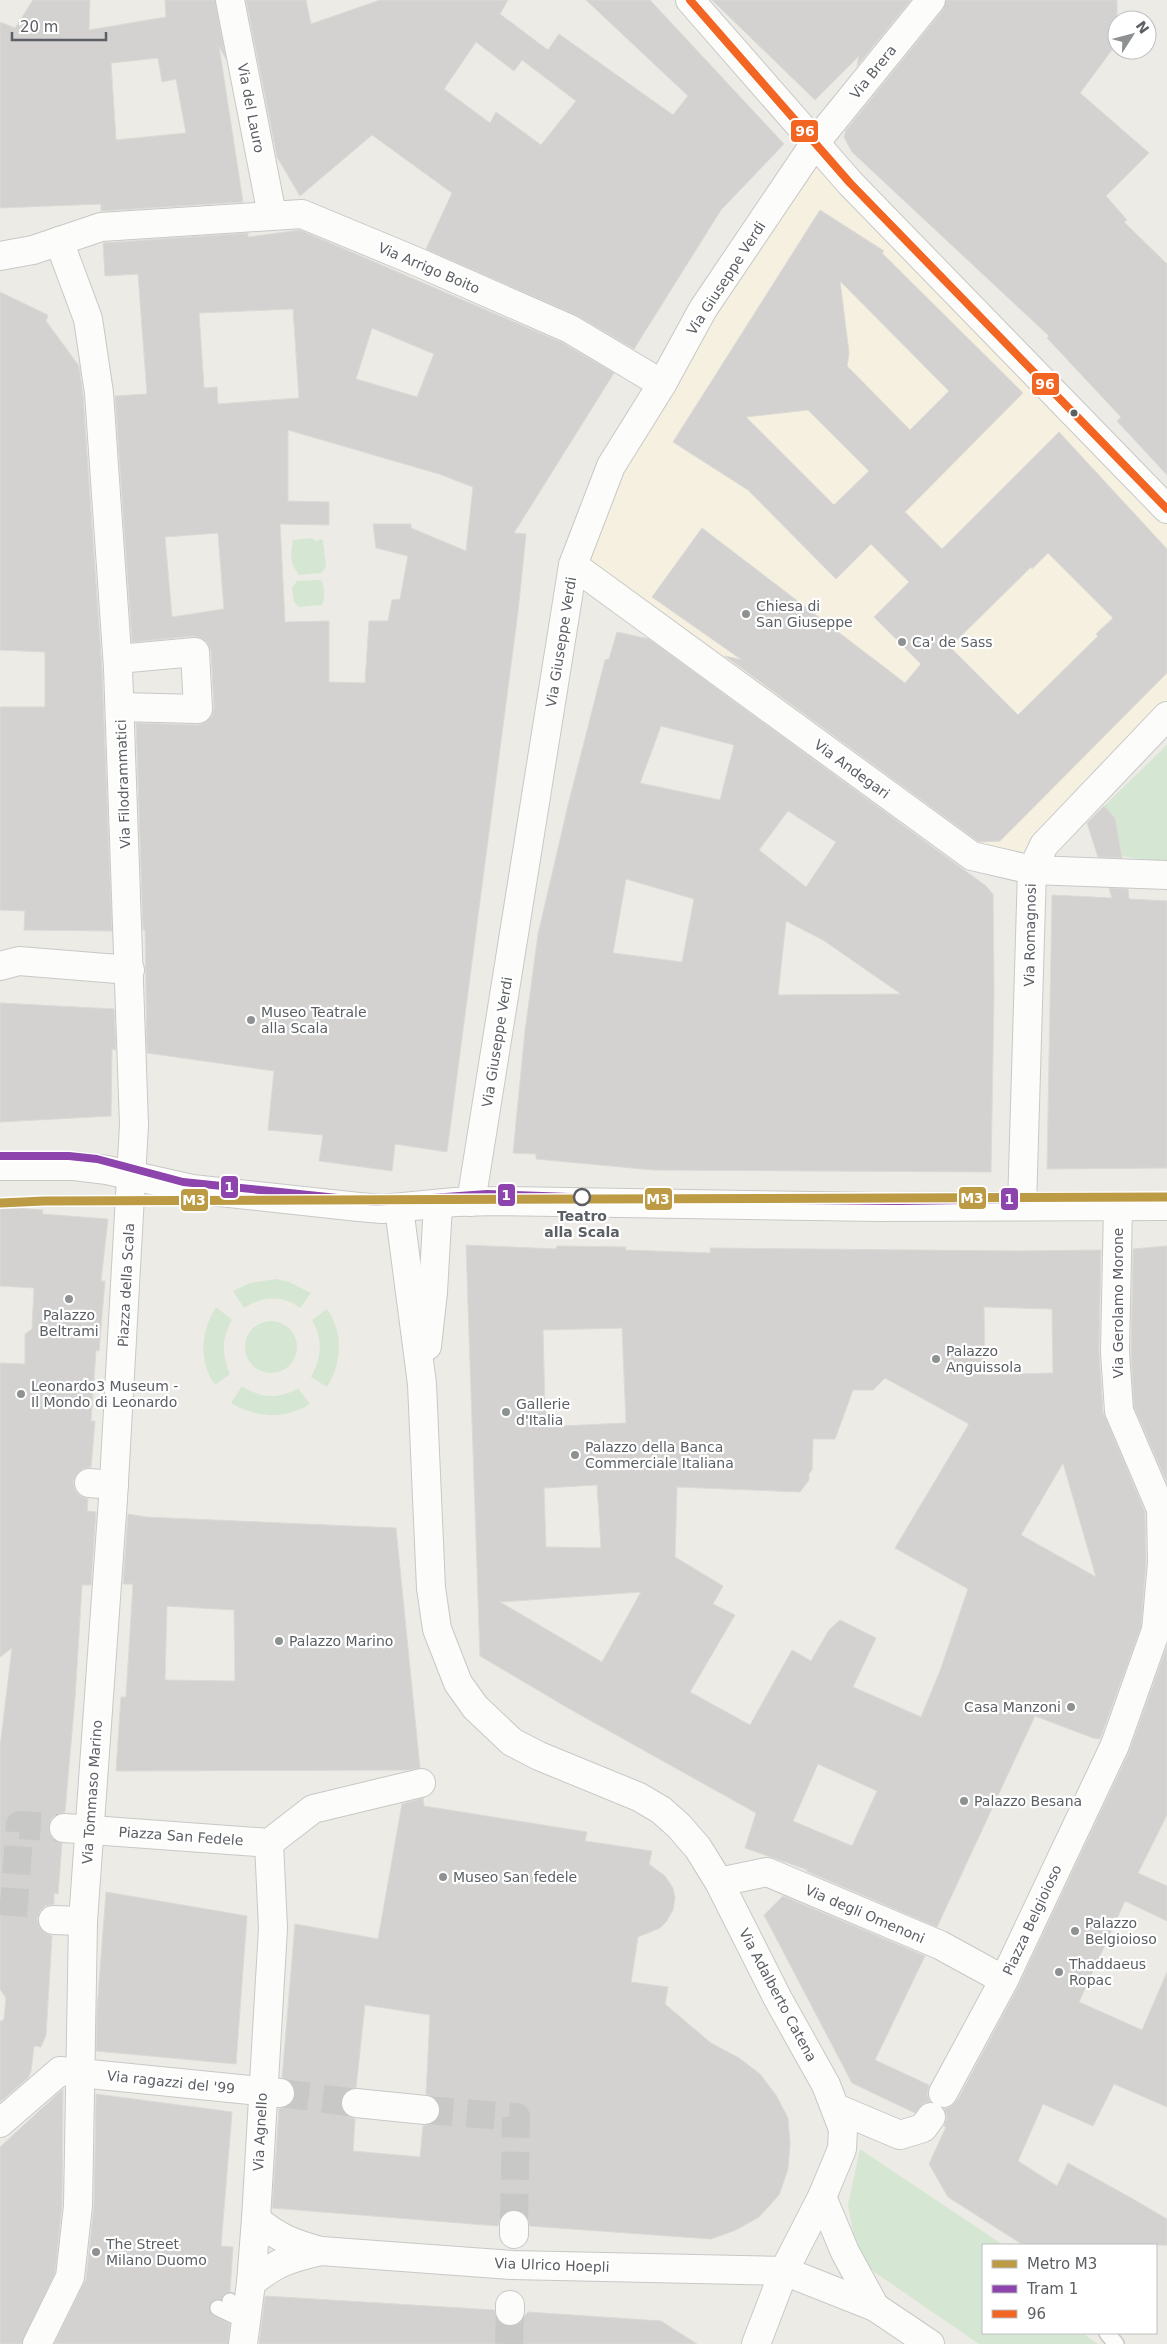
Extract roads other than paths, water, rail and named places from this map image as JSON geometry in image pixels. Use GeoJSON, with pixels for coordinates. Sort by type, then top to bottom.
{"type":"FeatureCollection","features":[{"type":"Feature","properties":{"kind":"street","name":"Via del Lauro"},"geometry":{"type":"LineString","coordinates":[[230,0],[272,216]]}},
{"type":"Feature","properties":{"kind":"street"},"geometry":{"type":"LineString","coordinates":[[690,0],[850,183],[1167,509]]}},
{"type":"Feature","properties":{"kind":"street","name":"Via Brera"},"geometry":{"type":"LineString","coordinates":[[816,144],[931,0]]}},
{"type":"Feature","properties":{"kind":"street","name":"Via Giuseppe Verdi"},"geometry":{"type":"LineString","coordinates":[[471,1202],[573,565],[611,466],[662,384],[703,309],[816,144]]}},
{"type":"Feature","properties":{"kind":"street","name":"Via Arrigo Boito"},"geometry":{"type":"LineString","coordinates":[[0,256],[13,255],[101,227],[302,214],[420,263],[570,329],[662,384]]}},
{"type":"Feature","properties":{"kind":"street","name":"Via Filodrammatici"},"geometry":{"type":"LineString","coordinates":[[59,241],[88,319],[99,393],[120,707],[134,1113],[132,1176]]}},
{"type":"Feature","properties":{"kind":"street","name":"Via Andegari"},"geometry":{"type":"LineString","coordinates":[[573,565],[972,856],[1032,870],[1167,875]]}},
{"type":"Feature","properties":{"kind":"street"},"geometry":{"type":"LineString","coordinates":[[118,660],[195,652],[198,709],[120,707]]}},
{"type":"Feature","properties":{"kind":"street","name":"Via Romagnosi"},"geometry":{"type":"LineString","coordinates":[[1022,1206],[1032,870],[1044,845],[1167,716]]}},
{"type":"Feature","properties":{"kind":"street"},"geometry":{"type":"LineString","coordinates":[[0,966],[19,961],[130,970]]}},
{"type":"Feature","properties":{"kind":"street"},"geometry":{"type":"LineString","coordinates":[[0,1166],[74,1166],[132,1176],[171,1186],[359,1207],[399,1208],[471,1202],[860,1207],[1167,1206]]}},
{"type":"Feature","properties":{"kind":"street","name":"Piazza della Scala"},"geometry":{"type":"LineString","coordinates":[[112,1513],[102,1484],[132,1176]]}},
{"type":"Feature","properties":{"kind":"street"},"geometry":{"type":"LineString","coordinates":[[422,1384],[433,1292],[438,1205]]}},
{"type":"Feature","properties":{"kind":"street","name":"Via Gerolamo Morone"},"geometry":{"type":"LineString","coordinates":[[1115,1745],[1156,1630],[1162,1563],[1160,1509],[1120,1411],[1115,1352],[1118,1206]]}},
{"type":"Feature","properties":{"kind":"street"},"geometry":{"type":"LineString","coordinates":[[399,1208],[422,1384]]}},
{"type":"Feature","properties":{"kind":"street","name":"Via Adalberto Catena"},"geometry":{"type":"LineString","coordinates":[[422,1384],[431,1588],[437,1628],[458,1683],[475,1707],[512,1742],[539,1756],[639,1798],[660,1810],[679,1826],[698,1848],[719,1882],[778,1999],[826,2085],[836,2108],[843,2129],[842,2149],[822,2197],[784,2271],[756,2344]]}},
{"type":"Feature","properties":{"kind":"street","name":"Via Tommaso Marino"},"geometry":{"type":"LineString","coordinates":[[37,2344],[70,2277],[78,2206],[83,1921],[76,1829],[112,1513]]}},
{"type":"Feature","properties":{"kind":"street","name":"Piazza Belgioioso"},"geometry":{"type":"LineString","coordinates":[[943,2093],[1004,1980],[1115,1745]]}},
{"type":"Feature","properties":{"kind":"street"},"geometry":{"type":"LineString","coordinates":[[269,1843],[313,1809],[421,1783]]}},
{"type":"Feature","properties":{"kind":"street","name":"Piazza San Fedele"},"geometry":{"type":"LineString","coordinates":[[76,1829],[269,1843]]}},
{"type":"Feature","properties":{"kind":"street","name":"Via Agnello"},"geometry":{"type":"LineString","coordinates":[[234,2318],[251,2283],[256,2219],[272,2093],[273,1920],[269,1843]]}},
{"type":"Feature","properties":{"kind":"street","name":"Via degli Omenoni"},"geometry":{"type":"LineString","coordinates":[[719,1882],[767,1872],[940,1945],[1004,1980]]}},
{"type":"Feature","properties":{"kind":"street"},"geometry":{"type":"LineString","coordinates":[[53,1920],[83,1921]]}},
{"type":"Feature","properties":{"kind":"street","name":"Via ragazzi del '99"},"geometry":{"type":"LineString","coordinates":[[0,2123],[60,2070],[272,2093]]}},
{"type":"Feature","properties":{"kind":"street"},"geometry":{"type":"LineString","coordinates":[[356,2103],[425,2110]]}},
{"type":"Feature","properties":{"kind":"street"},"geometry":{"type":"LineString","coordinates":[[836,2108],[900,2135],[923,2128],[931,2117]]}},
{"type":"Feature","properties":{"kind":"street"},"geometry":{"type":"LineString","coordinates":[[822,2197],[845,2252],[875,2308]]}},
{"type":"Feature","properties":{"kind":"street","name":"Via Ulrico Hoepli"},"geometry":{"type":"LineString","coordinates":[[256,2219],[272,2234],[300,2246],[321,2252],[512,2265],[784,2271]]}},
{"type":"Feature","properties":{"kind":"street","name":"Via Ulrico Hoepli"},"geometry":{"type":"LineString","coordinates":[[251,2283],[272,2266],[299,2256],[321,2252]]}},
{"type":"Feature","properties":{"kind":"street"},"geometry":{"type":"LineString","coordinates":[[784,2271],[875,2308],[930,2344]]}},
{"type":"Feature","properties":{"kind":"lane"},"geometry":{"type":"LineString","coordinates":[[1107,2334],[1116,2344]]}},
{"type":"Feature","properties":{"kind":"tunnel"},"geometry":{"type":"LineString","coordinates":[[13,1916],[20,1825],[64,1828]]}},
{"type":"Feature","properties":{"kind":"tunnel"},"geometry":{"type":"LineString","coordinates":[[281,2093],[356,2103]]}},
{"type":"Feature","properties":{"kind":"tunnel"},"geometry":{"type":"LineString","coordinates":[[425,2110],[516,2117],[514,2225]]}},
{"type":"Feature","properties":{"kind":"tunnel"},"geometry":{"type":"LineString","coordinates":[[509,2344],[510,2311]]}},
{"type":"Feature","properties":{"kind":"metro line","name":"M3"},"geometry":{"type":"LineString","coordinates":[[0,1203],[44,1201],[1167,1197]]}},
{"type":"Feature","properties":{"kind":"tram line","name":"1"},"geometry":{"type":"LineString","coordinates":[[0,1156],[69,1156],[97,1159],[183,1182],[376,1202],[487,1194],[597,1198],[899,1201],[1167,1197]]}},
{"type":"Feature","properties":{"kind":"place","name":"Chiesa di San Giuseppe"},"geometry":{"type":"Point","coordinates":[746,614]}},
{"type":"Feature","properties":{"kind":"place","name":"Ca' de Sass"},"geometry":{"type":"Point","coordinates":[902,642]}},
{"type":"Feature","properties":{"kind":"place","name":"Museo Teatrale alla Scala"},"geometry":{"type":"Point","coordinates":[251,1020]}},
{"type":"Feature","properties":{"kind":"place","name":"Teatro alla Scala"},"geometry":{"type":"Point","coordinates":[582,1197]}},
{"type":"Feature","properties":{"kind":"place","name":"Palazzo Beltrami"},"geometry":{"type":"Point","coordinates":[69,1299]}},
{"type":"Feature","properties":{"kind":"place","name":"Palazzo Anguissola"},"geometry":{"type":"Point","coordinates":[936,1359]}},
{"type":"Feature","properties":{"kind":"place","name":"Leonardo3 Museum - Il Mondo di Leonardo"},"geometry":{"type":"Point","coordinates":[21,1394]}},
{"type":"Feature","properties":{"kind":"place","name":"Gallerie d'Italia"},"geometry":{"type":"Point","coordinates":[506,1412]}},
{"type":"Feature","properties":{"kind":"place","name":"Palazzo della Banca Commerciale Italiana"},"geometry":{"type":"Point","coordinates":[575,1455]}},
{"type":"Feature","properties":{"kind":"place","name":"Palazzo Marino"},"geometry":{"type":"Point","coordinates":[279,1641]}},
{"type":"Feature","properties":{"kind":"place","name":"Casa Manzoni"},"geometry":{"type":"Point","coordinates":[1071,1707]}},
{"type":"Feature","properties":{"kind":"place","name":"Palazzo Besana"},"geometry":{"type":"Point","coordinates":[964,1801]}},
{"type":"Feature","properties":{"kind":"place","name":"Museo San fedele"},"geometry":{"type":"Point","coordinates":[443,1877]}},
{"type":"Feature","properties":{"kind":"place","name":"Palazzo Belgioioso"},"geometry":{"type":"Point","coordinates":[1075,1931]}},
{"type":"Feature","properties":{"kind":"place","name":"Thaddaeus Ropac"},"geometry":{"type":"Point","coordinates":[1059,1972]}},
{"type":"Feature","properties":{"kind":"place","name":"The Street Milano Duomo"},"geometry":{"type":"Point","coordinates":[96,2252]}}]}
